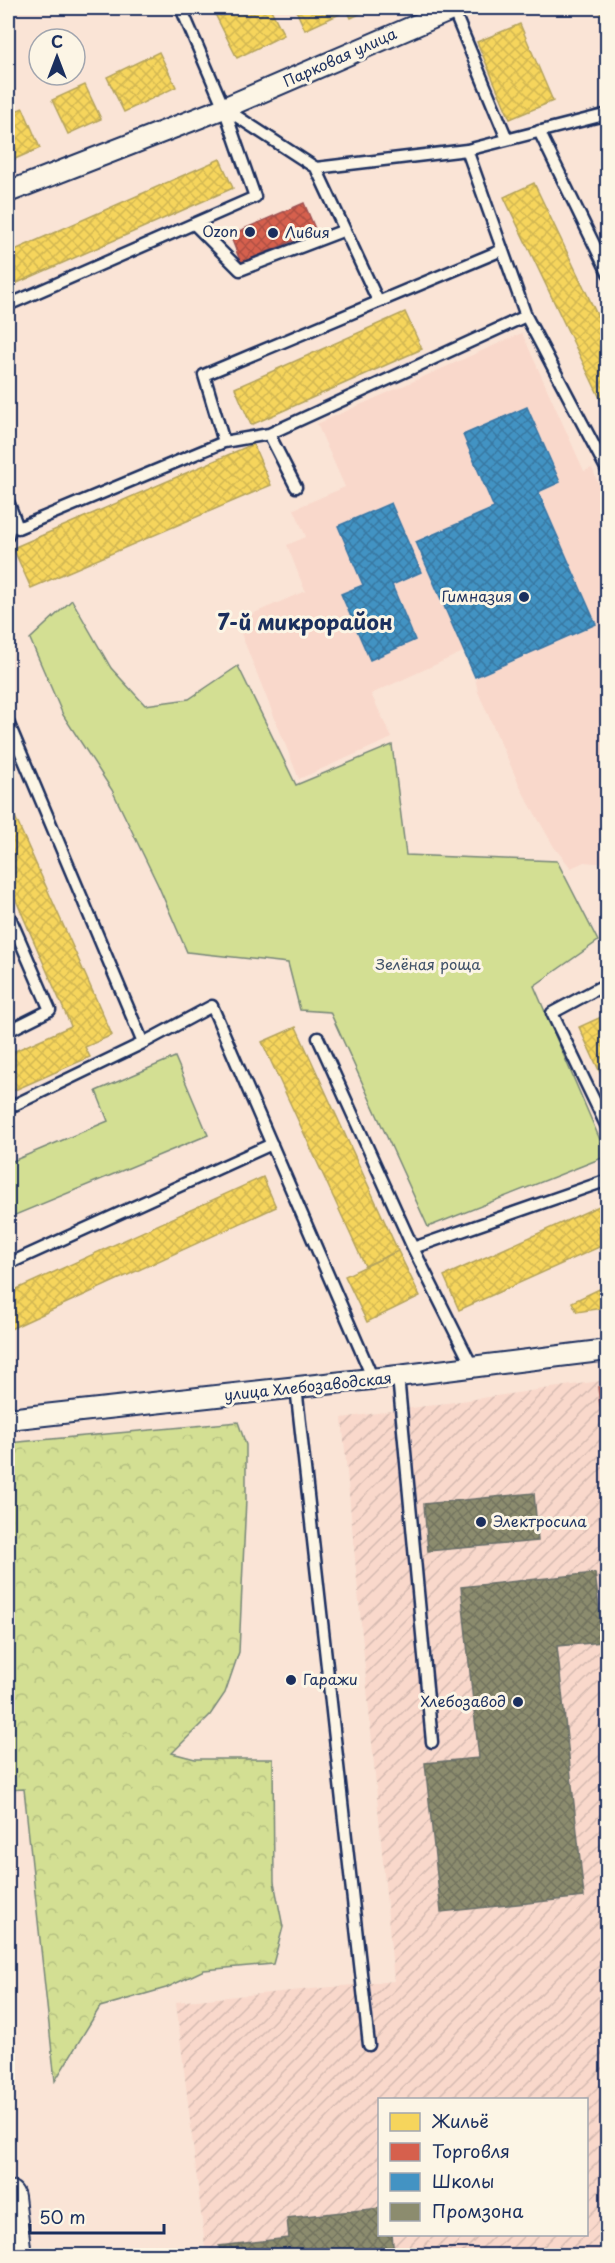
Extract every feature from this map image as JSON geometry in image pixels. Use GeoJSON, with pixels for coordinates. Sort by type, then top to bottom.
{"type":"FeatureCollection","features":[{"type":"Feature","properties":{"kind":"main road"},"geometry":{"type":"LineString","coordinates":[[8,2198],[15,2256]]}},
{"type":"Feature","properties":{"kind":"street","name":"Парковая улица"},"geometry":{"type":"LineString","coordinates":[[8,192],[225,108],[454,8]]}},
{"type":"Feature","properties":{"kind":"street","name":"улица Хлебозаводская"},"geometry":{"type":"LineString","coordinates":[[8,1419],[373,1379],[608,1350]]}},
{"type":"Feature","properties":{"kind":"lane"},"geometry":{"type":"LineString","coordinates":[[8,305],[255,197],[225,108],[181,8]]}},
{"type":"Feature","properties":{"kind":"lane"},"geometry":{"type":"LineString","coordinates":[[454,8],[507,140]]}},
{"type":"Feature","properties":{"kind":"lane"},"geometry":{"type":"LineString","coordinates":[[225,108],[316,168],[378,302]]}},
{"type":"Feature","properties":{"kind":"lane"},"geometry":{"type":"LineString","coordinates":[[316,168],[467,150],[608,114]]}},
{"type":"Feature","properties":{"kind":"lane"},"geometry":{"type":"LineString","coordinates":[[539,131],[608,273]]}},
{"type":"Feature","properties":{"kind":"lane"},"geometry":{"type":"LineString","coordinates":[[467,150],[526,316],[608,472]]}},
{"type":"Feature","properties":{"kind":"lane"},"geometry":{"type":"LineString","coordinates":[[194,224],[240,270],[345,230]]}},
{"type":"Feature","properties":{"kind":"lane"},"geometry":{"type":"LineString","coordinates":[[224,442],[204,375],[502,249]]}},
{"type":"Feature","properties":{"kind":"lane"},"geometry":{"type":"LineString","coordinates":[[8,501],[18,528],[224,442],[269,434],[526,316]]}},
{"type":"Feature","properties":{"kind":"lane"},"geometry":{"type":"LineString","coordinates":[[269,434],[296,487]]}},
{"type":"Feature","properties":{"kind":"lane"},"geometry":{"type":"LineString","coordinates":[[8,536],[13,514]]}},
{"type":"Feature","properties":{"kind":"lane"},"geometry":{"type":"LineString","coordinates":[[8,722],[143,1043]]}},
{"type":"Feature","properties":{"kind":"lane"},"geometry":{"type":"LineString","coordinates":[[8,913],[50,1010],[8,1031]]}},
{"type":"Feature","properties":{"kind":"lane"},"geometry":{"type":"LineString","coordinates":[[608,983],[552,1013],[608,1129]]}},
{"type":"Feature","properties":{"kind":"lane"},"geometry":{"type":"LineString","coordinates":[[8,1108],[143,1043],[212,1006],[373,1379]]}},
{"type":"Feature","properties":{"kind":"lane"},"geometry":{"type":"LineString","coordinates":[[318,1038],[413,1248],[472,1366]]}},
{"type":"Feature","properties":{"kind":"lane"},"geometry":{"type":"LineString","coordinates":[[8,1264],[272,1144]]}},
{"type":"Feature","properties":{"kind":"lane"},"geometry":{"type":"LineString","coordinates":[[413,1248],[608,1180]]}},
{"type":"Feature","properties":{"kind":"lane"},"geometry":{"type":"LineString","coordinates":[[398,1376],[432,1742]]}},
{"type":"Feature","properties":{"kind":"lane"},"geometry":{"type":"LineString","coordinates":[[296,1387],[369,2045]]}},
{"type":"Feature","properties":{"kind":"shaded area","name":"Гимназия"},"geometry":{"type":"Polygon","coordinates":[[[522,333],[584,471],[592,468],[607,504],[607,864],[584,862],[571,868],[554,847],[521,789],[463,652],[371,694],[392,738],[299,779],[236,621],[305,591],[287,545],[306,537],[294,509],[345,487],[317,424],[522,333]]]}},
{"type":"Feature","properties":{"kind":"shaded area"},"geometry":{"type":"Polygon","coordinates":[[[607,1380],[607,2255],[206,2255],[176,2002],[394,1981],[342,1418],[607,1380]]]}},
{"type":"Feature","properties":{"kind":"green space","name":"Зелёная роща"},"geometry":{"type":"Polygon","coordinates":[[[72,600],[111,668],[145,705],[189,699],[238,666],[296,785],[392,745],[406,855],[557,861],[598,941],[534,986],[607,1156],[428,1227],[330,1012],[300,1010],[288,963],[187,952],[158,885],[112,790],[63,715],[30,639],[72,600]]]}},
{"type":"Feature","properties":{"kind":"green space"},"geometry":{"type":"Polygon","coordinates":[[[175,1057],[208,1135],[8,1218],[8,1163],[108,1121],[96,1091],[175,1057]]]}},
{"type":"Feature","properties":{"kind":"green space"},"geometry":{"type":"Polygon","coordinates":[[[238,1422],[246,1445],[246,1499],[239,1652],[225,1693],[210,1715],[172,1753],[195,1759],[273,1759],[274,1882],[283,1927],[273,1964],[204,1970],[166,1988],[100,2007],[55,2081],[24,1789],[8,1790],[8,1443],[238,1422]]]}},
{"type":"Feature","properties":{"kind":"building: Жильё"},"geometry":{"type":"Polygon","coordinates":[[[212,8],[243,8],[244,10],[270,8],[284,35],[237,58],[212,8]]]}},
{"type":"Feature","properties":{"kind":"building: Жильё"},"geometry":{"type":"Polygon","coordinates":[[[295,8],[337,8],[340,14],[305,30],[295,8]]]}},
{"type":"Feature","properties":{"kind":"building: Жильё"},"geometry":{"type":"Polygon","coordinates":[[[346,8],[372,8],[351,18],[346,8]]]}},
{"type":"Feature","properties":{"kind":"building: Жильё"},"geometry":{"type":"Polygon","coordinates":[[[599,8],[608,8],[608,44],[599,8]]]}},
{"type":"Feature","properties":{"kind":"building: Жильё"},"geometry":{"type":"Polygon","coordinates":[[[520,24],[553,101],[510,119],[477,42],[520,24]]]}},
{"type":"Feature","properties":{"kind":"building: Жильё"},"geometry":{"type":"Polygon","coordinates":[[[159,52],[176,87],[124,112],[107,77],[159,52]]]}},
{"type":"Feature","properties":{"kind":"building: Жильё"},"geometry":{"type":"Polygon","coordinates":[[[81,87],[86,87],[101,119],[68,134],[52,100],[81,87]]]}},
{"type":"Feature","properties":{"kind":"building: Жильё"},"geometry":{"type":"Polygon","coordinates":[[[23,108],[40,148],[8,162],[8,114],[23,108]]]}},
{"type":"Feature","properties":{"kind":"building: Жильё"},"geometry":{"type":"Polygon","coordinates":[[[220,159],[233,188],[8,287],[8,253],[220,159]]]}},
{"type":"Feature","properties":{"kind":"building: Жильё"},"geometry":{"type":"Polygon","coordinates":[[[534,183],[608,338],[608,415],[504,197],[534,183]]]}},
{"type":"Feature","properties":{"kind":"building: Жильё"},"geometry":{"type":"Polygon","coordinates":[[[405,312],[422,349],[251,425],[235,388],[405,312]]]}},
{"type":"Feature","properties":{"kind":"building: Жильё"},"geometry":{"type":"Polygon","coordinates":[[[253,444],[271,485],[31,588],[13,548],[253,444]]]}},
{"type":"Feature","properties":{"kind":"building: Жильё"},"geometry":{"type":"Polygon","coordinates":[[[8,801],[112,1035],[85,1047],[90,1057],[8,1093],[8,1054],[71,1026],[8,882],[8,801]]]}},
{"type":"Feature","properties":{"kind":"building: Жильё"},"geometry":{"type":"Polygon","coordinates":[[[608,1014],[608,1090],[579,1027],[608,1014]]]}},
{"type":"Feature","properties":{"kind":"building: Жильё"},"geometry":{"type":"Polygon","coordinates":[[[296,1027],[398,1251],[365,1266],[262,1042],[296,1027]]]}},
{"type":"Feature","properties":{"kind":"building: Жильё"},"geometry":{"type":"Polygon","coordinates":[[[263,1177],[276,1207],[8,1330],[8,1293],[263,1177]]]}},
{"type":"Feature","properties":{"kind":"building: Жильё"},"geometry":{"type":"Polygon","coordinates":[[[608,1202],[608,1243],[459,1310],[444,1276],[608,1202]]]}},
{"type":"Feature","properties":{"kind":"building: Жильё"},"geometry":{"type":"Polygon","coordinates":[[[398,1251],[420,1296],[367,1322],[345,1276],[398,1251]]]}},
{"type":"Feature","properties":{"kind":"building: Жильё"},"geometry":{"type":"Polygon","coordinates":[[[608,1285],[608,1307],[577,1312],[572,1302],[608,1285]]]}},
{"type":"Feature","properties":{"kind":"building: Торговля","name":"Ливия"},"geometry":{"type":"Polygon","coordinates":[[[304,203],[316,231],[241,263],[230,235],[304,203]]]}},
{"type":"Feature","properties":{"kind":"building: Торговля"},"geometry":{"type":"Polygon","coordinates":[[[608,1386],[608,1460],[606,1461],[598,1387],[608,1386]]]}},
{"type":"Feature","properties":{"kind":"building: Школы"},"geometry":{"type":"Polygon","coordinates":[[[527,407],[560,482],[538,492],[596,624],[475,677],[416,542],[494,508],[463,435],[527,407]]]}},
{"type":"Feature","properties":{"kind":"building: Школы"},"geometry":{"type":"Polygon","coordinates":[[[391,503],[421,572],[392,585],[415,640],[370,660],[341,594],[363,585],[338,526],[391,503]]]}},
{"type":"Feature","properties":{"kind":"building: Промзона","name":"Электросила"},"geometry":{"type":"Polygon","coordinates":[[[534,1493],[538,1541],[428,1551],[424,1504],[534,1493]]]}},
{"type":"Feature","properties":{"kind":"building: Промзона","name":"Хлебозавод"},"geometry":{"type":"Polygon","coordinates":[[[595,1573],[603,1642],[557,1646],[584,1897],[441,1912],[425,1763],[479,1758],[461,1587],[595,1573]]]}},
{"type":"Feature","properties":{"kind":"building: Промзона"},"geometry":{"type":"Polygon","coordinates":[[[378,2208],[378,2236],[392,2236],[394,2256],[221,2256],[219,2246],[289,2238],[287,2218],[378,2208]]]}},
{"type":"Feature","properties":{"kind":"place","name":"Ozon"},"geometry":{"type":"Point","coordinates":[250,232]}},
{"type":"Feature","properties":{"kind":"place","name":"Ливия"},"geometry":{"type":"Point","coordinates":[273,233]}},
{"type":"Feature","properties":{"kind":"place","name":"Гимназия"},"geometry":{"type":"Point","coordinates":[524,597]}},
{"type":"Feature","properties":{"kind":"place","name":"Электросила"},"geometry":{"type":"Point","coordinates":[481,1522]}},
{"type":"Feature","properties":{"kind":"place","name":"Гаражи"},"geometry":{"type":"Point","coordinates":[291,1680]}},
{"type":"Feature","properties":{"kind":"place","name":"Хлебозавод"},"geometry":{"type":"Point","coordinates":[518,1702]}},
{"type":"Feature","properties":{"kind":"district","name":"7-й микрорайон"},"geometry":{"type":"Point","coordinates":[305,623]}}]}
